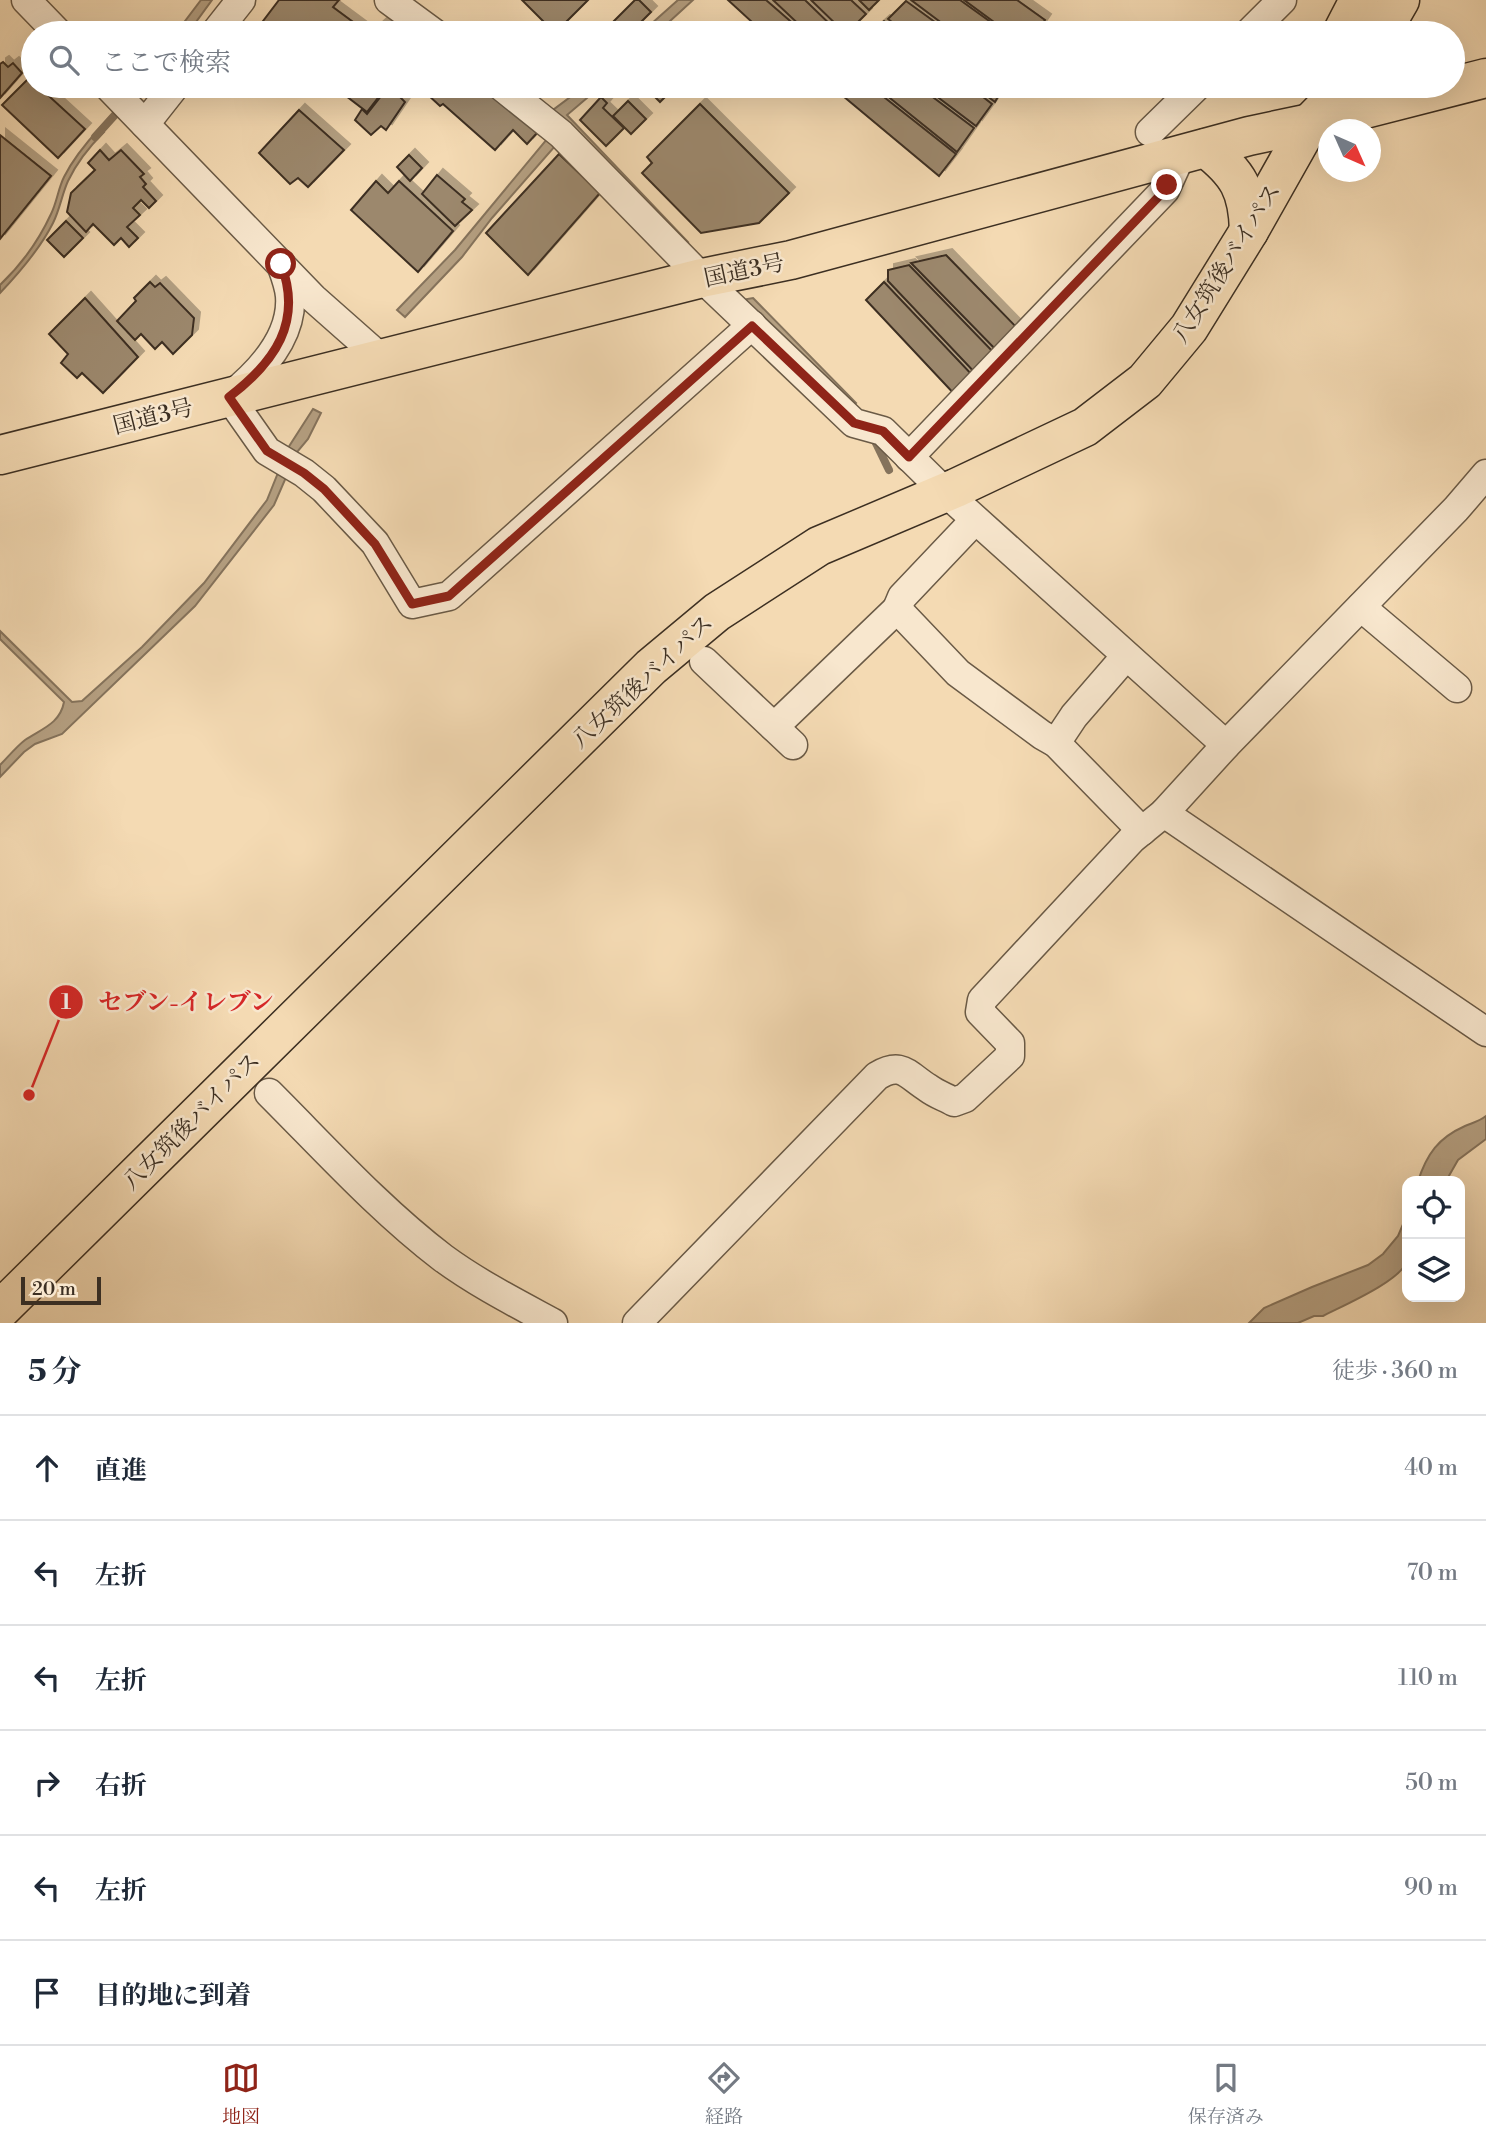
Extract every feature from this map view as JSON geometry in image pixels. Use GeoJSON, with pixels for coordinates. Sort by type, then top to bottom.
{"type":"FeatureCollection","features":[{"type":"Feature","properties":{"kind":"highway"},"geometry":{"type":"LineString","coordinates":[[1348,21],[1359,0]]}},
{"type":"Feature","properties":{"kind":"highway","name":"八女筑後バイパス"},"geometry":{"type":"LineString","coordinates":[[1310,123],[1315,98]]}},
{"type":"Feature","properties":{"kind":"highway","name":"八女筑後バイパス"},"geometry":{"type":"LineString","coordinates":[[0,1310],[651,667],[717,612],[819,546],[945,492],[1084,427],[1145,381],[1189,328],[1250,231],[1310,123],[1334,98]]}},
{"type":"Feature","properties":{"kind":"highway","name":"国道3号"},"geometry":{"type":"LineString","coordinates":[[0,455],[702,278],[791,260],[1399,98]]}},
{"type":"Feature","properties":{"kind":"highway"},"geometry":{"type":"LineString","coordinates":[[1193,151],[1218,158],[1236,177],[1245,194],[1250,231]]}},
{"type":"Feature","properties":{"kind":"street"},"geometry":{"type":"LineString","coordinates":[[26,0],[46,21]]}},
{"type":"Feature","properties":{"kind":"street"},"geometry":{"type":"LineString","coordinates":[[224,21],[240,0]]}},
{"type":"Feature","properties":{"kind":"street"},"geometry":{"type":"LineString","coordinates":[[388,0],[417,21]]}},
{"type":"Feature","properties":{"kind":"street"},"geometry":{"type":"LineString","coordinates":[[1261,21],[1282,0]]}},
{"type":"Feature","properties":{"kind":"street"},"geometry":{"type":"LineString","coordinates":[[120,98],[313,299],[382,359]]}},
{"type":"Feature","properties":{"kind":"street"},"geometry":{"type":"LineString","coordinates":[[145,124],[166,98]]}},
{"type":"Feature","properties":{"kind":"street"},"geometry":{"type":"LineString","coordinates":[[516,98],[561,134],[702,278],[854,423],[883,431],[975,520],[1226,745]]}},
{"type":"Feature","properties":{"kind":"street"},"geometry":{"type":"LineString","coordinates":[[1150,132],[1185,98]]}},
{"type":"Feature","properties":{"kind":"street"},"geometry":{"type":"LineString","coordinates":[[909,457],[1165,190],[1193,151]]}},
{"type":"Feature","properties":{"kind":"street"},"geometry":{"type":"LineString","coordinates":[[281,264],[288,282],[290,299],[286,327],[260,369],[229,397],[267,451],[324,489],[375,544],[412,604],[449,596],[752,326]]}},
{"type":"Feature","properties":{"kind":"street"},"geometry":{"type":"LineString","coordinates":[[637,1323],[877,1076],[888,1069],[902,1069],[929,1089],[954,1102],[965,1098],[1010,1055],[1010,1043],[980,1012],[982,1000],[1456,509],[1486,474]]}},
{"type":"Feature","properties":{"kind":"street"},"geometry":{"type":"LineString","coordinates":[[704,661],[784,736],[897,609],[902,597],[975,520]]}},
{"type":"Feature","properties":{"kind":"street"},"geometry":{"type":"LineString","coordinates":[[1361,607],[1457,688]]}},
{"type":"Feature","properties":{"kind":"street"},"geometry":{"type":"LineString","coordinates":[[897,609],[958,673],[1042,736],[1056,743],[1153,822],[1486,1032]]}},
{"type":"Feature","properties":{"kind":"street"},"geometry":{"type":"LineString","coordinates":[[1056,743],[1074,716],[1126,656]]}},
{"type":"Feature","properties":{"kind":"street"},"geometry":{"type":"LineString","coordinates":[[270,1093],[369,1194],[444,1258],[496,1292],[553,1323]]}},
{"type":"Feature","properties":{"kind":"shaded area"},"geometry":{"type":"Polygon","coordinates":[[[201,0],[212,0],[197,21],[185,21],[201,0]]]}},
{"type":"Feature","properties":{"kind":"shaded area"},"geometry":{"type":"Polygon","coordinates":[[[678,0],[693,0],[670,21],[654,21],[678,0]]]}},
{"type":"Feature","properties":{"kind":"shaded area"},"geometry":{"type":"Polygon","coordinates":[[[569,98],[587,98],[567,115],[688,242],[682,246],[553,110],[569,98]]]}},
{"type":"Feature","properties":{"kind":"shaded area"},"geometry":{"type":"Polygon","coordinates":[[[100,128],[104,132],[72,174],[48,233],[0,293],[0,285],[22,261],[46,224],[71,164],[100,128]]]}},
{"type":"Feature","properties":{"kind":"shaded area"},"geometry":{"type":"Polygon","coordinates":[[[547,139],[556,145],[462,257],[405,317],[397,310],[455,250],[547,139]]]}},
{"type":"Feature","properties":{"kind":"shaded area"},"geometry":{"type":"Polygon","coordinates":[[[753,298],[856,403],[854,405],[747,302],[747,299],[753,298]]]}},
{"type":"Feature","properties":{"kind":"shaded area"},"geometry":{"type":"Polygon","coordinates":[[[313,409],[321,413],[308,439],[297,452],[274,505],[195,606],[62,734],[35,744],[0,777],[0,765],[25,740],[54,721],[64,702],[0,639],[0,631],[72,702],[82,701],[142,647],[204,583],[267,500],[288,448],[313,409]]]}},
{"type":"Feature","properties":{"kind":"shaded area"},"geometry":{"type":"Polygon","coordinates":[[[1486,1116],[1486,1139],[1458,1160],[1449,1176],[1420,1176],[1425,1163],[1441,1142],[1456,1131],[1486,1116]]]}},
{"type":"Feature","properties":{"kind":"shaded area"},"geometry":{"type":"Polygon","coordinates":[[[1402,1227],[1402,1269],[1383,1285],[1323,1316],[1314,1316],[1298,1323],[1249,1323],[1264,1308],[1368,1265],[1383,1254],[1402,1227]]]}},
{"type":"Feature","properties":{"kind":"building"},"geometry":{"type":"Polygon","coordinates":[[[279,0],[339,0],[333,7],[352,21],[263,21],[279,0]]]}},
{"type":"Feature","properties":{"kind":"building"},"geometry":{"type":"Polygon","coordinates":[[[522,0],[588,0],[567,21],[543,21],[522,0]]]}},
{"type":"Feature","properties":{"kind":"building"},"geometry":{"type":"Polygon","coordinates":[[[635,0],[639,0],[651,12],[642,21],[614,21],[635,0]]]}},
{"type":"Feature","properties":{"kind":"building"},"geometry":{"type":"Polygon","coordinates":[[[728,0],[766,0],[790,21],[751,21],[728,0]]]}},
{"type":"Feature","properties":{"kind":"building"},"geometry":{"type":"Polygon","coordinates":[[[773,0],[805,0],[827,21],[795,21],[773,0]]]}},
{"type":"Feature","properties":{"kind":"building"},"geometry":{"type":"Polygon","coordinates":[[[811,0],[851,0],[866,14],[859,21],[833,21],[811,0]]]}},
{"type":"Feature","properties":{"kind":"building"},"geometry":{"type":"Polygon","coordinates":[[[859,0],[879,0],[869,10],[859,0]]]}},
{"type":"Feature","properties":{"kind":"building"},"geometry":{"type":"Polygon","coordinates":[[[911,0],[960,0],[989,21],[939,21],[911,0]]]}},
{"type":"Feature","properties":{"kind":"building"},"geometry":{"type":"Polygon","coordinates":[[[964,0],[1017,0],[1045,20],[1044,21],[993,21],[964,0]]]}},
{"type":"Feature","properties":{"kind":"building"},"geometry":{"type":"Polygon","coordinates":[[[906,1],[934,21],[891,21],[888,19],[906,1]]]}},
{"type":"Feature","properties":{"kind":"building"},"geometry":{"type":"Polygon","coordinates":[[[3,62],[8,67],[13,63],[21,74],[0,98],[0,64],[3,62]]]}},
{"type":"Feature","properties":{"kind":"building"},"geometry":{"type":"Polygon","coordinates":[[[21,86],[21,98],[51,98],[85,129],[58,158],[2,105],[21,86]]]}},
{"type":"Feature","properties":{"kind":"building"},"geometry":{"type":"Polygon","coordinates":[[[349,98],[378,98],[367,112],[349,98]]]}},
{"type":"Feature","properties":{"kind":"building"},"geometry":{"type":"Polygon","coordinates":[[[380,98],[401,98],[405,102],[386,130],[381,126],[371,135],[355,120],[362,109],[367,114],[380,98]]]}},
{"type":"Feature","properties":{"kind":"building"},"geometry":{"type":"Polygon","coordinates":[[[431,98],[497,98],[537,133],[527,144],[513,130],[495,150],[443,104],[440,106],[431,98]]]}},
{"type":"Feature","properties":{"kind":"building"},"geometry":{"type":"Polygon","coordinates":[[[602,98],[607,103],[603,108],[624,128],[606,146],[580,120],[602,98]]]}},
{"type":"Feature","properties":{"kind":"building"},"geometry":{"type":"Polygon","coordinates":[[[845,98],[885,98],[956,154],[939,176],[845,98]]]}},
{"type":"Feature","properties":{"kind":"building"},"geometry":{"type":"Polygon","coordinates":[[[890,98],[934,98],[974,128],[957,152],[890,98]]]}},
{"type":"Feature","properties":{"kind":"building"},"geometry":{"type":"Polygon","coordinates":[[[939,98],[984,98],[992,104],[976,126],[939,98]]]}},
{"type":"Feature","properties":{"kind":"building"},"geometry":{"type":"Polygon","coordinates":[[[628,101],[646,119],[631,134],[613,116],[628,101]]]}},
{"type":"Feature","properties":{"kind":"building"},"geometry":{"type":"Polygon","coordinates":[[[700,104],[789,193],[759,223],[701,233],[642,173],[652,163],[647,157],[700,104]]]}},
{"type":"Feature","properties":{"kind":"building"},"geometry":{"type":"Polygon","coordinates":[[[299,110],[344,150],[308,187],[298,178],[290,184],[259,153],[299,110]]]}},
{"type":"Feature","properties":{"kind":"building"},"geometry":{"type":"Polygon","coordinates":[[[0,135],[51,176],[0,239],[0,135]]]}},
{"type":"Feature","properties":{"kind":"building"},"geometry":{"type":"Polygon","coordinates":[[[100,150],[109,160],[121,150],[144,174],[140,177],[146,184],[143,187],[156,201],[149,208],[141,200],[133,208],[140,215],[127,227],[138,238],[129,247],[121,238],[114,245],[93,224],[86,232],[67,212],[71,193],[95,170],[88,163],[100,150]]]}},
{"type":"Feature","properties":{"kind":"building"},"geometry":{"type":"Polygon","coordinates":[[[559,154],[600,193],[528,275],[486,233],[559,154]]]}},
{"type":"Feature","properties":{"kind":"building"},"geometry":{"type":"Polygon","coordinates":[[[409,155],[422,168],[410,181],[397,167],[409,155]]]}},
{"type":"Feature","properties":{"kind":"building"},"geometry":{"type":"Polygon","coordinates":[[[437,175],[465,199],[462,202],[472,210],[455,226],[422,194],[437,175]]]}},
{"type":"Feature","properties":{"kind":"building"},"geometry":{"type":"Polygon","coordinates":[[[376,181],[388,193],[399,181],[453,231],[418,272],[351,210],[376,181]]]}},
{"type":"Feature","properties":{"kind":"building"},"geometry":{"type":"Polygon","coordinates":[[[66,221],[83,238],[64,257],[47,240],[66,221]]]}},
{"type":"Feature","properties":{"kind":"building"},"geometry":{"type":"Polygon","coordinates":[[[946,255],[1022,333],[1001,355],[911,263],[946,255]]]}},
{"type":"Feature","properties":{"kind":"building"},"geometry":{"type":"Polygon","coordinates":[[[909,265],[998,357],[979,377],[888,281],[888,270],[909,265]]]}},
{"type":"Feature","properties":{"kind":"building"},"geometry":{"type":"Polygon","coordinates":[[[150,282],[155,287],[160,283],[194,318],[192,335],[173,354],[162,342],[155,349],[141,334],[135,340],[117,321],[150,282]]]}},
{"type":"Feature","properties":{"kind":"building"},"geometry":{"type":"Polygon","coordinates":[[[884,282],[976,379],[958,398],[866,300],[884,282]]]}},
{"type":"Feature","properties":{"kind":"building"},"geometry":{"type":"Polygon","coordinates":[[[85,298],[138,357],[103,393],[82,373],[77,378],[61,363],[68,354],[49,334],[85,298]]]}},
{"type":"Feature","properties":{"kind":"waterway"},"geometry":{"type":"LineString","coordinates":[[95,137],[130,98]]}},
{"type":"Feature","properties":{"kind":"waterway"},"geometry":{"type":"LineString","coordinates":[[874,439],[889,470]]}},
{"type":"Feature","properties":{"kind":"place","name":"セブン-イレブン"},"geometry":{"type":"Point","coordinates":[29,1095]}},
{"type":"Feature","properties":{"kind":"route"},"geometry":{"type":"LineString","coordinates":[[281,264],[288,282],[290,299],[286,327],[260,369],[229,397],[267,451],[304,473],[324,489],[375,544],[412,604],[449,596],[752,326],[854,423],[883,431],[909,457],[1167,185]]}}]}
